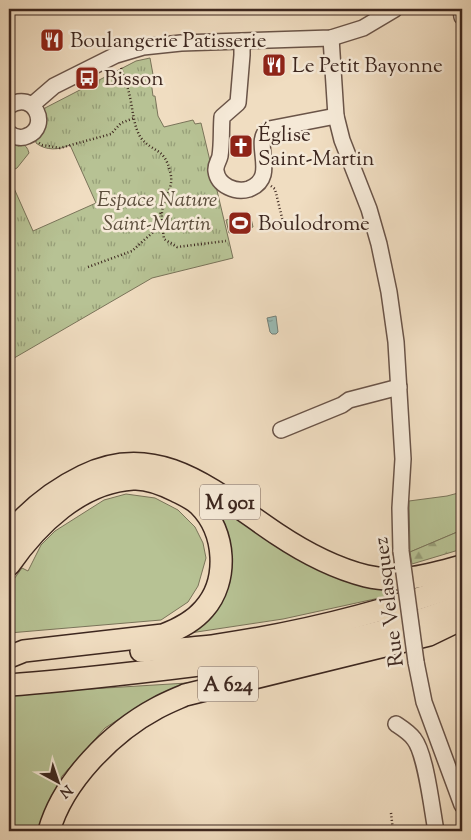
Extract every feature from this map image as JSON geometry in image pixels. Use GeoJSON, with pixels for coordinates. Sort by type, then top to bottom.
{"type":"FeatureCollection","features":[{"type":"Feature","properties":{"kind":"highway","name":"M 901"},"geometry":{"type":"LineString","coordinates":[[9,534],[22,519],[42,502],[68,483],[86,474],[95,470],[127,463],[152,464],[199,481],[305,552],[344,570],[393,580],[422,577],[462,566]]}},
{"type":"Feature","properties":{"kind":"highway","name":"M 901"},"geometry":{"type":"LineString","coordinates":[[9,565],[45,522],[76,498],[103,485],[134,479],[162,484],[199,505],[211,522],[219,539],[222,560],[216,591],[205,609],[194,620],[180,628],[163,635],[24,651],[9,657]]}},
{"type":"Feature","properties":{"kind":"highway","name":"A 624"},"geometry":{"type":"LineString","coordinates":[[9,662],[226,644],[303,630],[367,615],[462,584]]}},
{"type":"Feature","properties":{"kind":"highway","name":"A 624"},"geometry":{"type":"LineString","coordinates":[[9,685],[218,664],[308,649],[385,631],[462,605]]}},
{"type":"Feature","properties":{"kind":"highway","name":"A 624"},"geometry":{"type":"LineString","coordinates":[[49,831],[63,799],[80,772],[103,747],[130,725],[157,708],[185,695],[429,635],[462,619]]}},
{"type":"Feature","properties":{"kind":"street"},"geometry":{"type":"LineString","coordinates":[[32,105],[54,86],[130,50],[160,45],[332,38],[363,28],[396,9]]}},
{"type":"Feature","properties":{"kind":"street"},"geometry":{"type":"LineString","coordinates":[[461,9],[462,17]]}},
{"type":"Feature","properties":{"kind":"street","name":"Rue Velasquez"},"geometry":{"type":"LineString","coordinates":[[332,38],[336,116],[342,140],[369,209],[379,244],[389,292],[396,342],[403,459],[400,508],[401,550],[416,662],[424,702],[462,806]]}},
{"type":"Feature","properties":{"kind":"street"},"geometry":{"type":"LineString","coordinates":[[242,41],[238,103],[222,117],[220,157],[216,168],[219,179],[223,184],[237,190],[245,190],[252,188],[258,183],[264,172],[262,136],[269,129],[336,116]]}},
{"type":"Feature","properties":{"kind":"street"},"geometry":{"type":"LineString","coordinates":[[9,106],[20,101],[32,105],[39,119],[33,133],[24,137],[17,137],[9,133]]}},
{"type":"Feature","properties":{"kind":"street"},"geometry":{"type":"LineString","coordinates":[[281,430],[342,405],[348,400],[399,387]]}},
{"type":"Feature","properties":{"kind":"street"},"geometry":{"type":"LineString","coordinates":[[396,724],[414,737],[418,745],[425,769],[436,831]]}},
{"type":"Feature","properties":{"kind":"path"},"geometry":{"type":"LineString","coordinates":[[88,267],[132,251],[152,233],[172,187],[171,173],[166,160],[160,151],[148,145],[141,137],[116,55]]}},
{"type":"Feature","properties":{"kind":"path"},"geometry":{"type":"LineString","coordinates":[[39,143],[60,148],[111,134],[121,123],[134,118]]}},
{"type":"Feature","properties":{"kind":"path"},"geometry":{"type":"LineString","coordinates":[[271,185],[275,189],[284,226]]}},
{"type":"Feature","properties":{"kind":"path"},"geometry":{"type":"LineString","coordinates":[[162,211],[164,239],[177,247],[226,241]]}},
{"type":"Feature","properties":{"kind":"path"},"geometry":{"type":"LineString","coordinates":[[392,813],[393,831]]}},
{"type":"Feature","properties":{"kind":"green space","name":"Espace Nature Saint-Martin"},"geometry":{"type":"Polygon","coordinates":[[[150,58],[154,80],[151,81],[153,96],[155,96],[158,116],[164,127],[193,120],[195,124],[201,123],[233,258],[152,278],[9,361],[9,177],[33,231],[96,203],[70,145],[53,149],[36,143],[45,108],[136,61],[150,58]]]}},
{"type":"Feature","properties":{"kind":"green space"},"geometry":{"type":"Polygon","coordinates":[[[11,143],[24,145],[29,153],[17,168],[9,172],[9,146],[11,143]]]}},
{"type":"Feature","properties":{"kind":"green space","name":"Boulodrome"},"geometry":{"type":"Polygon","coordinates":[[[250,214],[253,227],[229,233],[226,220],[250,214]]]}},
{"type":"Feature","properties":{"kind":"green space"},"geometry":{"type":"Polygon","coordinates":[[[462,492],[462,530],[410,552],[409,501],[462,492]]]}},
{"type":"Feature","properties":{"kind":"green space"},"geometry":{"type":"Polygon","coordinates":[[[126,494],[155,498],[178,510],[195,527],[203,543],[206,558],[198,586],[188,602],[161,620],[9,633],[9,586],[22,568],[28,571],[41,545],[55,531],[104,500],[126,494]]]}},
{"type":"Feature","properties":{"kind":"green space"},"geometry":{"type":"Polygon","coordinates":[[[223,507],[330,574],[394,590],[393,595],[283,619],[190,633],[217,605],[213,511],[223,507]]]}},
{"type":"Feature","properties":{"kind":"green space"},"geometry":{"type":"Polygon","coordinates":[[[462,530],[462,549],[412,564],[410,552],[462,530]]]}},
{"type":"Feature","properties":{"kind":"green space"},"geometry":{"type":"Polygon","coordinates":[[[187,683],[144,703],[105,728],[62,776],[39,831],[9,831],[9,694],[187,683]]]}},
{"type":"Feature","properties":{"kind":"water"},"geometry":{"type":"Polygon","coordinates":[[[276,316],[278,332],[272,334],[267,318],[276,316]]]}},
{"type":"Feature","properties":{"kind":"place","name":"Boulangerie Patisserie"},"geometry":{"type":"Point","coordinates":[52,40]}},
{"type":"Feature","properties":{"kind":"place","name":"Le Petit Bayonne"},"geometry":{"type":"Point","coordinates":[274,65]}},
{"type":"Feature","properties":{"kind":"place","name":"Bisson"},"geometry":{"type":"Point","coordinates":[87,78]}},
{"type":"Feature","properties":{"kind":"place","name":"Église Saint-Martin"},"geometry":{"type":"Point","coordinates":[241,146]}},
{"type":"Feature","properties":{"kind":"place","name":"Boulodrome"},"geometry":{"type":"Point","coordinates":[240,223]}}]}
